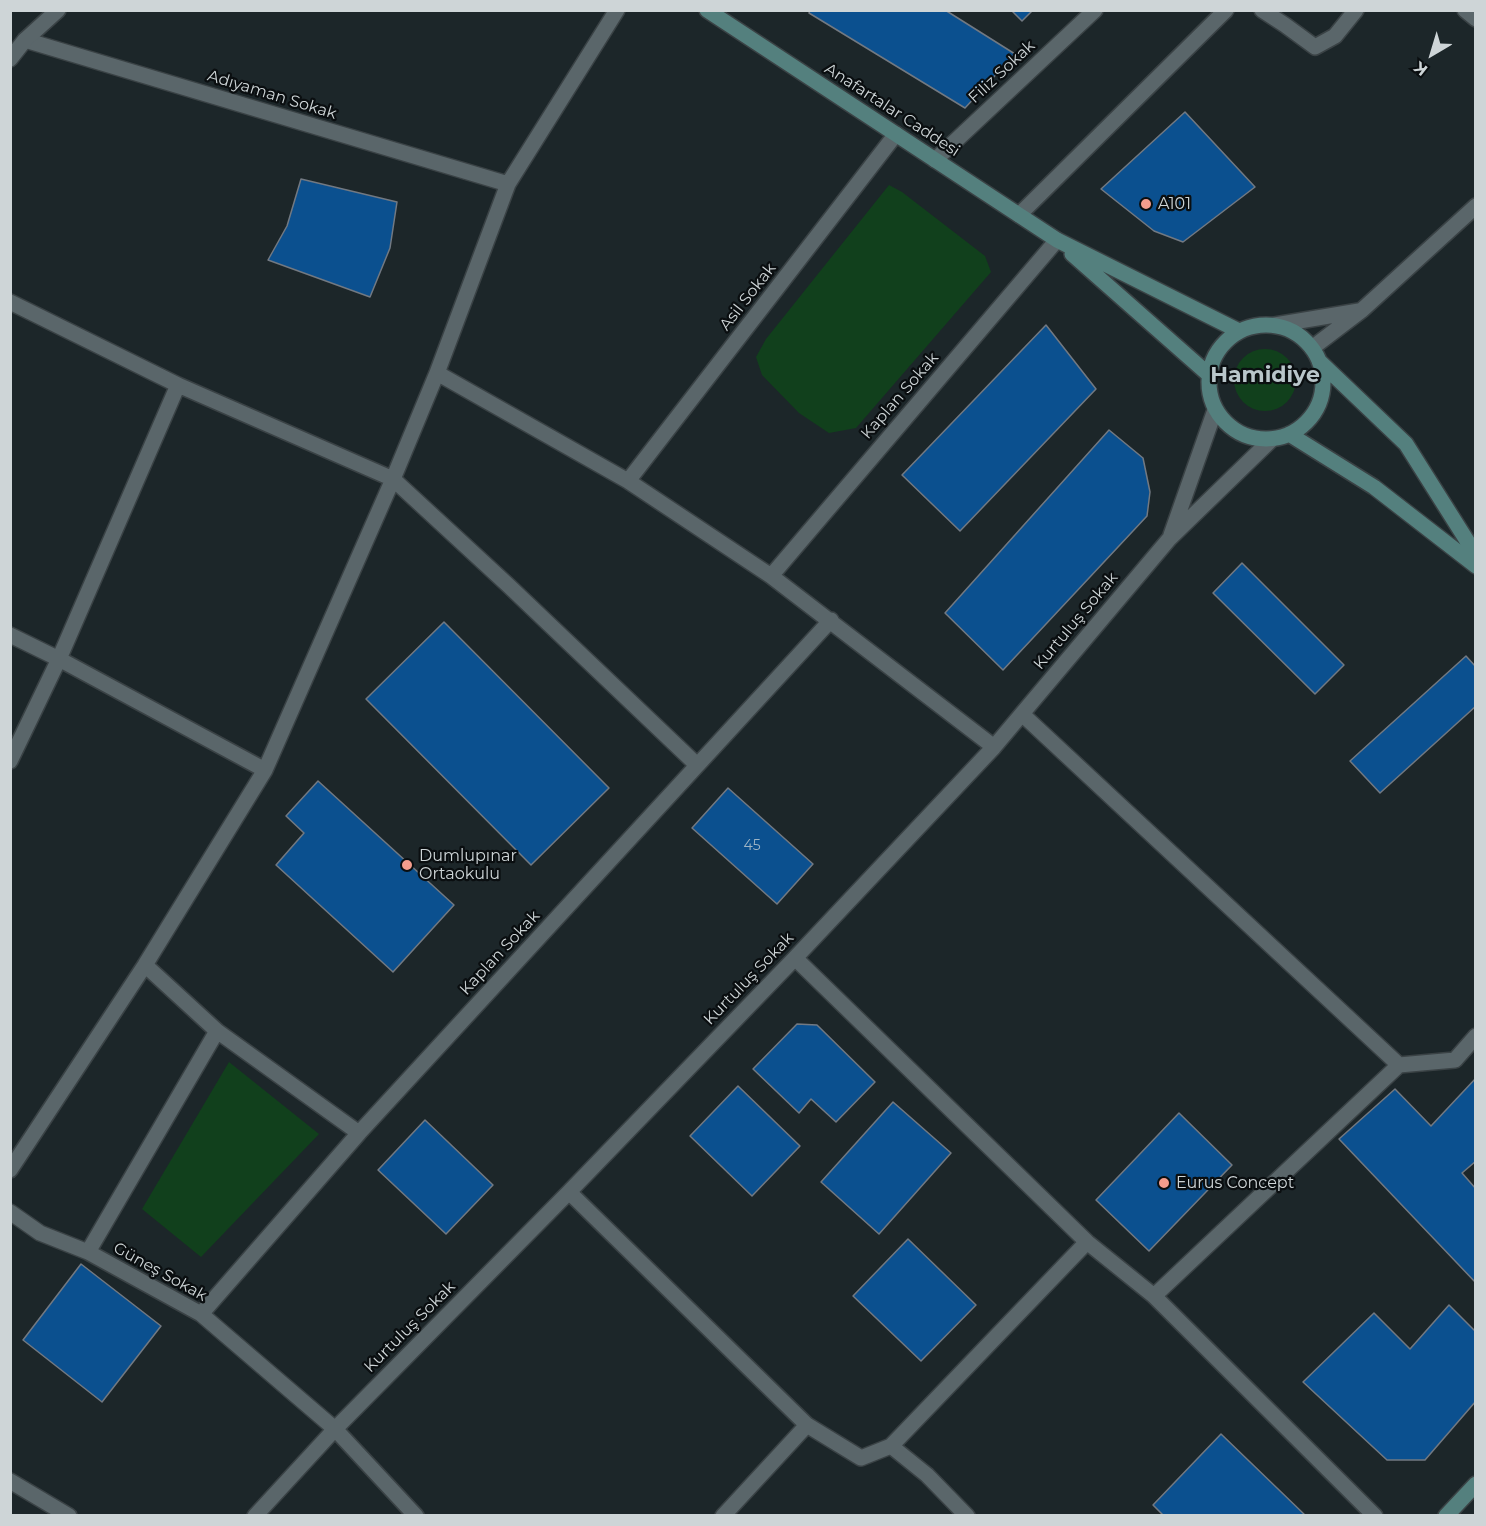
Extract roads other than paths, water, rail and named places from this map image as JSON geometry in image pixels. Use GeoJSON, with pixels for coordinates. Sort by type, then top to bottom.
{"type":"FeatureCollection","features":[{"type":"Feature","properties":{"kind":"main road","name":"Anafartalar Caddesi"},"geometry":{"type":"LineString","coordinates":[[707,10],[1057,240]]}},
{"type":"Feature","properties":{"kind":"main road"},"geometry":{"type":"LineString","coordinates":[[1057,240],[1239,331]]}},
{"type":"Feature","properties":{"kind":"main road"},"geometry":{"type":"LineString","coordinates":[[1057,240],[1208,374]]}},
{"type":"Feature","properties":{"kind":"main road"},"geometry":{"type":"LineString","coordinates":[[1316,355],[1323,379],[1322,396],[1315,412],[1304,425],[1289,435],[1272,439],[1255,438],[1239,433],[1215,410],[1209,393],[1208,374],[1214,356],[1224,342],[1239,331],[1256,325],[1275,325],[1296,333],[1406,444],[1476,555]]}},
{"type":"Feature","properties":{"kind":"main road"},"geometry":{"type":"LineString","coordinates":[[1289,435],[1374,487],[1476,566]]}},
{"type":"Feature","properties":{"kind":"main road"},"geometry":{"type":"LineString","coordinates":[[1446,1515],[1476,1484]]}},
{"type":"Feature","properties":{"kind":"street"},"geometry":{"type":"LineString","coordinates":[[10,59],[25,40],[58,10]]}},
{"type":"Feature","properties":{"kind":"street"},"geometry":{"type":"LineString","coordinates":[[10,1170],[145,965],[264,770],[393,479],[437,373],[508,184],[617,10]]}},
{"type":"Feature","properties":{"kind":"street","name":"Filiz Sokak"},"geometry":{"type":"LineString","coordinates":[[934,160],[1095,10]]}},
{"type":"Feature","properties":{"kind":"street"},"geometry":{"type":"LineString","coordinates":[[1019,215],[1226,10]]}},
{"type":"Feature","properties":{"kind":"street"},"geometry":{"type":"LineString","coordinates":[[1262,10],[1315,47],[1335,36],[1356,10]]}},
{"type":"Feature","properties":{"kind":"street"},"geometry":{"type":"LineString","coordinates":[[1465,10],[1476,19]]}},
{"type":"Feature","properties":{"kind":"street","name":"Adıyaman Sokak"},"geometry":{"type":"LineString","coordinates":[[25,40],[508,184]]}},
{"type":"Feature","properties":{"kind":"street","name":"Asil Sokak"},"geometry":{"type":"LineString","coordinates":[[628,481],[896,134]]}},
{"type":"Feature","properties":{"kind":"street"},"geometry":{"type":"LineString","coordinates":[[1316,355],[1476,207]]}},
{"type":"Feature","properties":{"kind":"street","name":"Kaplan Sokak"},"geometry":{"type":"LineString","coordinates":[[771,576],[1057,240]]}},
{"type":"Feature","properties":{"kind":"street"},"geometry":{"type":"LineString","coordinates":[[10,302],[178,385],[393,479],[697,765]]}},
{"type":"Feature","properties":{"kind":"street"},"geometry":{"type":"LineString","coordinates":[[1275,325],[1362,310]]}},
{"type":"Feature","properties":{"kind":"street"},"geometry":{"type":"LineString","coordinates":[[437,373],[628,481],[771,576],[994,747]]}},
{"type":"Feature","properties":{"kind":"street"},"geometry":{"type":"LineString","coordinates":[[10,761],[58,659],[178,385]]}},
{"type":"Feature","properties":{"kind":"street"},"geometry":{"type":"LineString","coordinates":[[1170,538],[1215,410]]}},
{"type":"Feature","properties":{"kind":"street"},"geometry":{"type":"LineString","coordinates":[[1170,538],[1272,439]]}},
{"type":"Feature","properties":{"kind":"street","name":"Kurtuluş Sokak"},"geometry":{"type":"LineString","coordinates":[[255,1515],[795,958],[994,747],[1170,538]]}},
{"type":"Feature","properties":{"kind":"street","name":"Kaplan Sokak"},"geometry":{"type":"LineString","coordinates":[[201,1314],[359,1133],[831,620]]}},
{"type":"Feature","properties":{"kind":"street"},"geometry":{"type":"LineString","coordinates":[[10,635],[264,770]]}},
{"type":"Feature","properties":{"kind":"street"},"geometry":{"type":"LineString","coordinates":[[1022,714],[1399,1065]]}},
{"type":"Feature","properties":{"kind":"street"},"geometry":{"type":"LineString","coordinates":[[795,958],[1087,1242],[1154,1296],[1375,1515]]}},
{"type":"Feature","properties":{"kind":"street"},"geometry":{"type":"LineString","coordinates":[[145,965],[218,1031],[359,1133]]}},
{"type":"Feature","properties":{"kind":"street"},"geometry":{"type":"LineString","coordinates":[[88,1252],[218,1031]]}},
{"type":"Feature","properties":{"kind":"street"},"geometry":{"type":"LineString","coordinates":[[1154,1296],[1399,1065],[1455,1060],[1476,1036]]}},
{"type":"Feature","properties":{"kind":"street"},"geometry":{"type":"LineString","coordinates":[[569,1192],[807,1425],[861,1458],[891,1446],[1087,1242]]}},
{"type":"Feature","properties":{"kind":"street","name":"Güneş Sokak"},"geometry":{"type":"LineString","coordinates":[[10,1212],[40,1233],[88,1252],[201,1314],[336,1429],[416,1515]]}},
{"type":"Feature","properties":{"kind":"street"},"geometry":{"type":"LineString","coordinates":[[723,1515],[807,1425]]}},
{"type":"Feature","properties":{"kind":"street"},"geometry":{"type":"LineString","coordinates":[[891,1446],[927,1475],[967,1515]]}},
{"type":"Feature","properties":{"kind":"street"},"geometry":{"type":"LineString","coordinates":[[10,1480],[69,1515]]}},
{"type":"Feature","properties":{"kind":"place","name":"A101"},"geometry":{"type":"Point","coordinates":[1146,204]}},
{"type":"Feature","properties":{"kind":"place","name":"Dumlupınar Ortaokulu"},"geometry":{"type":"Point","coordinates":[407,865]}},
{"type":"Feature","properties":{"kind":"place","name":"Eurus Concept"},"geometry":{"type":"Point","coordinates":[1164,1183]}},
{"type":"Feature","properties":{"kind":"district","name":"Hamidiye"},"geometry":{"type":"Point","coordinates":[1265,376]}}]}
